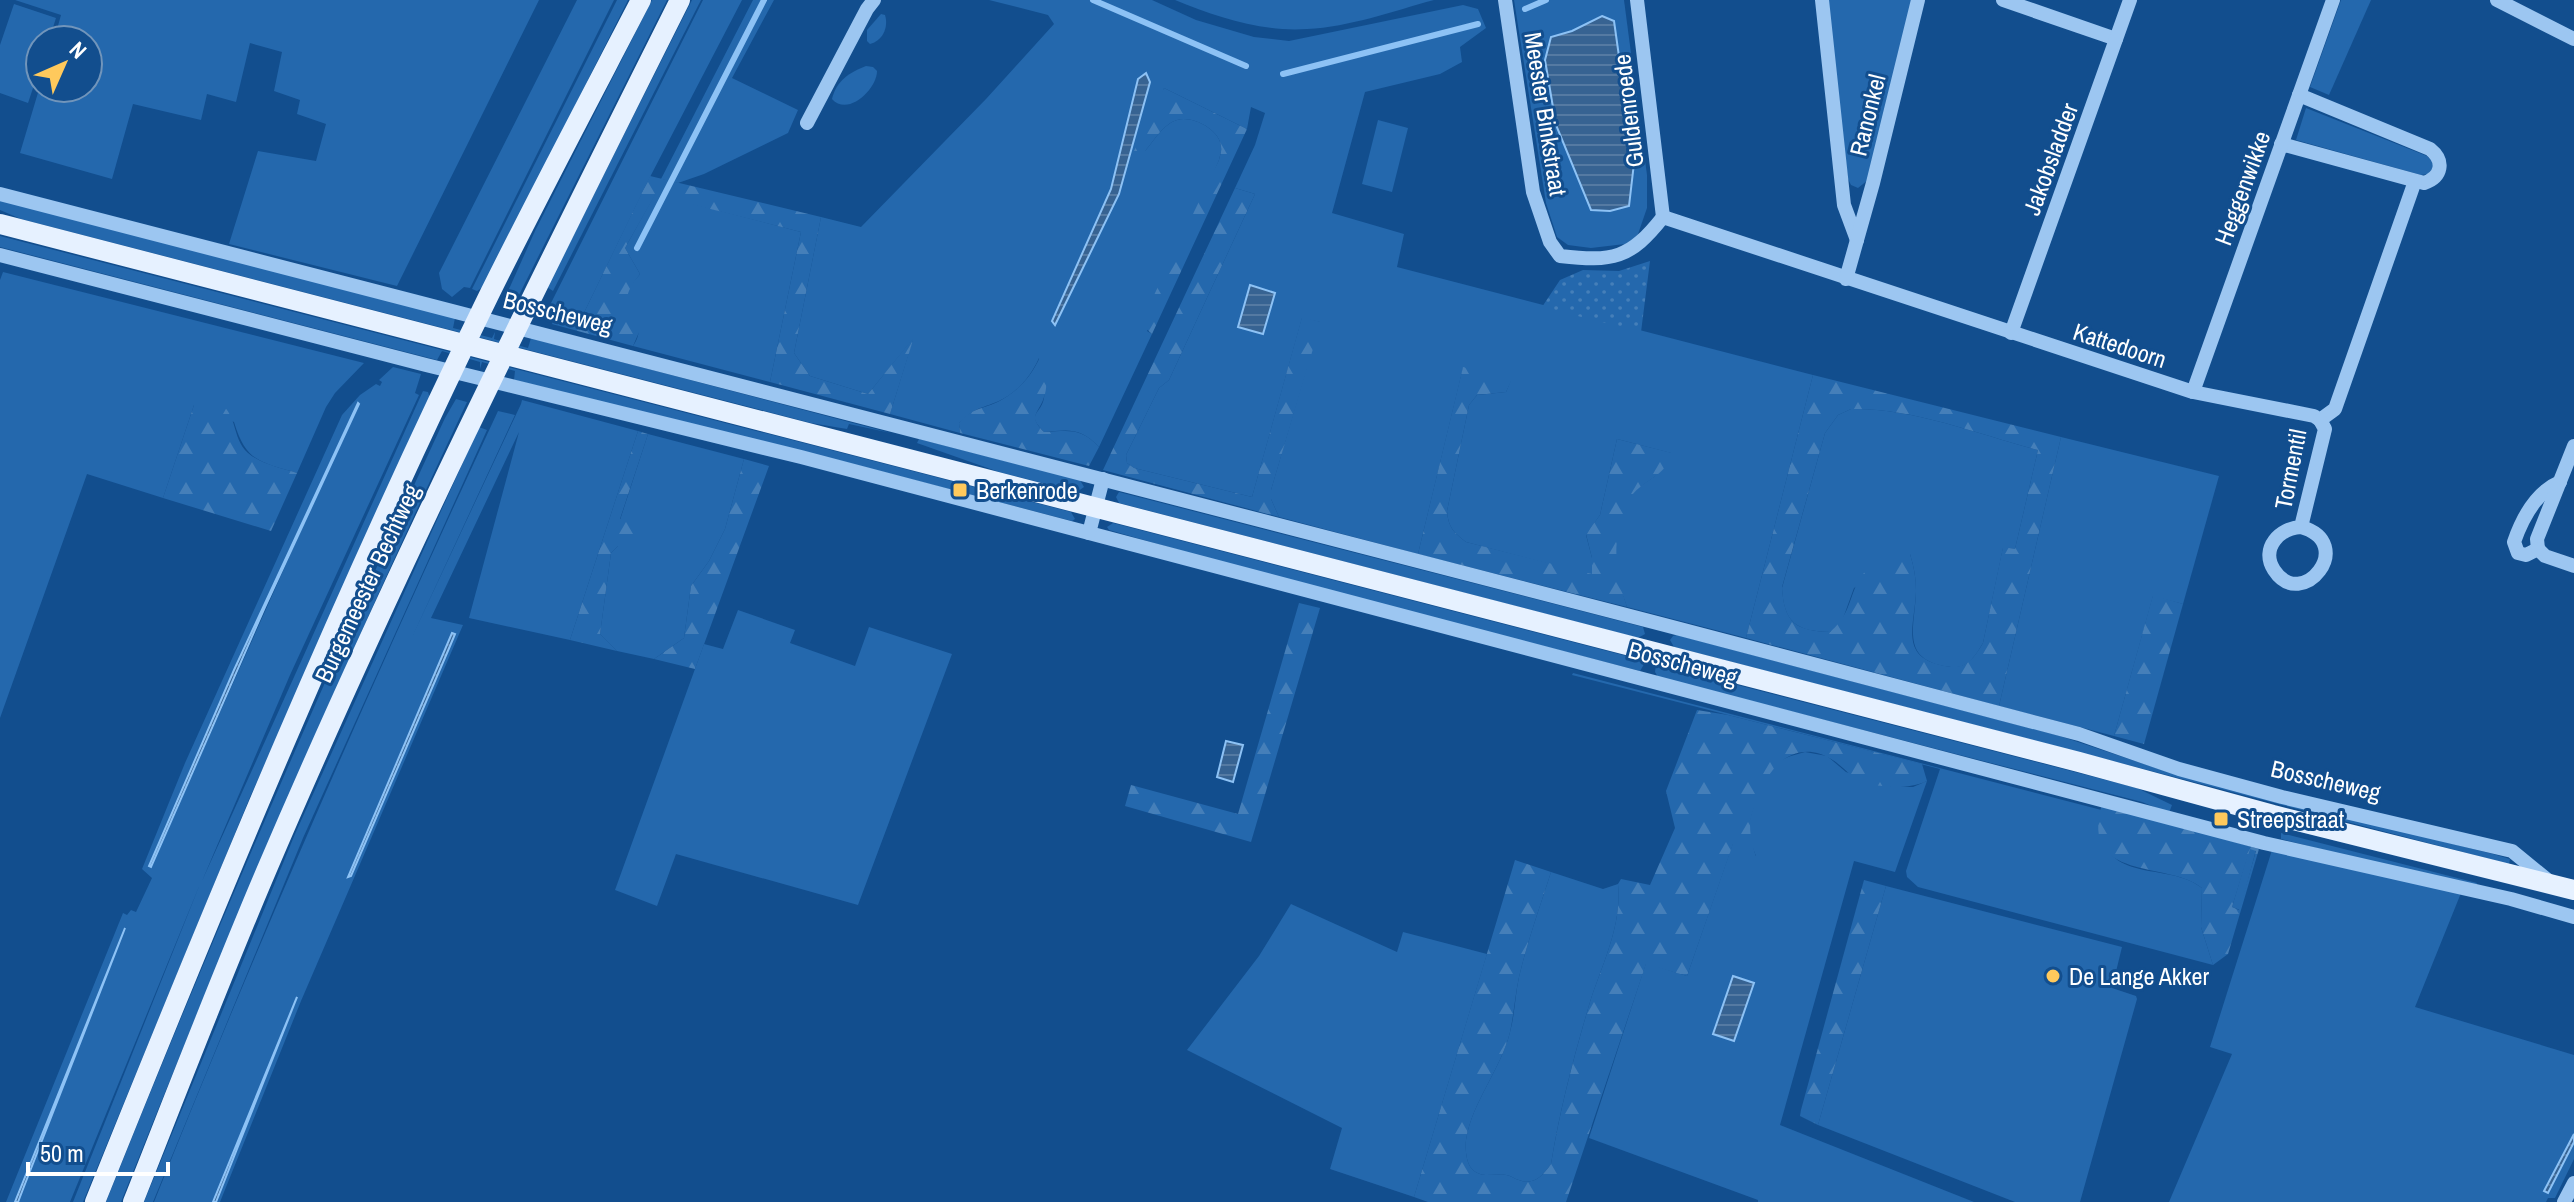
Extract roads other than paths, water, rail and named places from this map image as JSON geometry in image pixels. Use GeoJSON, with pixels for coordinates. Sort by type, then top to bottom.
{"type":"FeatureCollection","features":[{"type":"Feature","properties":{"kind":"main road","name":"Burgemeester Bechtweg"},"geometry":{"type":"LineString","coordinates":[[95,1202],[236,853],[442,396],[489,296],[641,0]]}},
{"type":"Feature","properties":{"kind":"main road","name":"Burgemeester Bechtweg"},"geometry":{"type":"LineString","coordinates":[[133,1202],[266,871],[376,623],[477,406],[680,0]]}},
{"type":"Feature","properties":{"kind":"main road","name":"Bosscheweg"},"geometry":{"type":"LineString","coordinates":[[0,224],[2079,762],[2273,815],[2564,887]]}},
{"type":"Feature","properties":{"kind":"street"},"geometry":{"type":"LineString","coordinates":[[807,123],[874,0]]}},
{"type":"Feature","properties":{"kind":"street","name":"Meester Binkstraat"},"geometry":{"type":"LineString","coordinates":[[1505,0],[1533,192],[1550,242],[1560,256],[1588,259],[1619,255],[1638,246],[1663,217]]}},
{"type":"Feature","properties":{"kind":"street","name":"Guldenroede"},"geometry":{"type":"LineString","coordinates":[[1637,0],[1663,217]]}},
{"type":"Feature","properties":{"kind":"street","name":"Ranonkel"},"geometry":{"type":"LineString","coordinates":[[1822,0],[1844,205],[1857,241]]}},
{"type":"Feature","properties":{"kind":"street","name":"Ranonkel"},"geometry":{"type":"LineString","coordinates":[[1846,279],[1918,0]]}},
{"type":"Feature","properties":{"kind":"street"},"geometry":{"type":"LineString","coordinates":[[2003,0],[2116,39]]}},
{"type":"Feature","properties":{"kind":"street","name":"Jakobsladder"},"geometry":{"type":"LineString","coordinates":[[2011,333],[2130,0]]}},
{"type":"Feature","properties":{"kind":"street","name":"Heggenwikke"},"geometry":{"type":"LineString","coordinates":[[2193,392],[2333,0]]}},
{"type":"Feature","properties":{"kind":"street"},"geometry":{"type":"LineString","coordinates":[[2497,0],[2574,39]]}},
{"type":"Feature","properties":{"kind":"street"},"geometry":{"type":"LineString","coordinates":[[2281,144],[2415,181],[2429,181],[2440,171],[2441,164],[2430,149],[2299,95]]}},
{"type":"Feature","properties":{"kind":"street"},"geometry":{"type":"LineString","coordinates":[[2320,420],[2335,409],[2415,181]]}},
{"type":"Feature","properties":{"kind":"street","name":"Bosscheweg"},"geometry":{"type":"LineString","coordinates":[[0,194],[2079,734],[2179,769],[2282,797],[2512,851],[2564,887]]}},
{"type":"Feature","properties":{"kind":"street","name":"Kattedoorn"},"geometry":{"type":"LineString","coordinates":[[1663,217],[2193,392],[2314,416],[2320,420]]}},
{"type":"Feature","properties":{"kind":"street","name":"Bosscheweg"},"geometry":{"type":"LineString","coordinates":[[0,255],[440,369],[816,461],[2264,843],[2511,899],[2574,917]]}},
{"type":"Feature","properties":{"kind":"street","name":"Tormentil"},"geometry":{"type":"LineString","coordinates":[[2301,527],[2325,429],[2320,420]]}},
{"type":"Feature","properties":{"kind":"street"},"geometry":{"type":"LineString","coordinates":[[2574,446],[2537,539],[2538,549],[2545,556],[2574,566]]}},
{"type":"Feature","properties":{"kind":"street"},"geometry":{"type":"LineString","coordinates":[[1089,533],[1103,479]]}},
{"type":"Feature","properties":{"kind":"street"},"geometry":{"type":"LineString","coordinates":[[2538,549],[2526,555],[2518,553],[2514,542],[2522,521],[2534,503],[2547,487],[2560,482]]}},
{"type":"Feature","properties":{"kind":"street","name":"Bosscheweg"},"geometry":{"type":"LineString","coordinates":[[1653,653],[1661,624]]}},
{"type":"Feature","properties":{"kind":"street","name":"Bosscheweg"},"geometry":{"type":"LineString","coordinates":[[2264,843],[2273,815]]}},
{"type":"Feature","properties":{"kind":"street"},"geometry":{"type":"LineString","coordinates":[[2564,1202],[2574,1183]]}},
{"type":"Feature","properties":{"kind":"waterway"},"geometry":{"type":"LineString","coordinates":[[637,248],[764,0]]}},
{"type":"Feature","properties":{"kind":"waterway"},"geometry":{"type":"LineString","coordinates":[[1093,0],[1246,66]]}},
{"type":"Feature","properties":{"kind":"waterway"},"geometry":{"type":"LineString","coordinates":[[1525,9],[1546,0]]}},
{"type":"Feature","properties":{"kind":"waterway"},"geometry":{"type":"LineString","coordinates":[[1283,74],[1478,24]]}},
{"type":"Feature","properties":{"kind":"place","name":"Berkenrode"},"geometry":{"type":"Point","coordinates":[960,490]}},
{"type":"Feature","properties":{"kind":"place","name":"Streepstraat"},"geometry":{"type":"Point","coordinates":[2221,819]}},
{"type":"Feature","properties":{"kind":"place","name":"De Lange Akker"},"geometry":{"type":"Point","coordinates":[2053,976]}}]}
